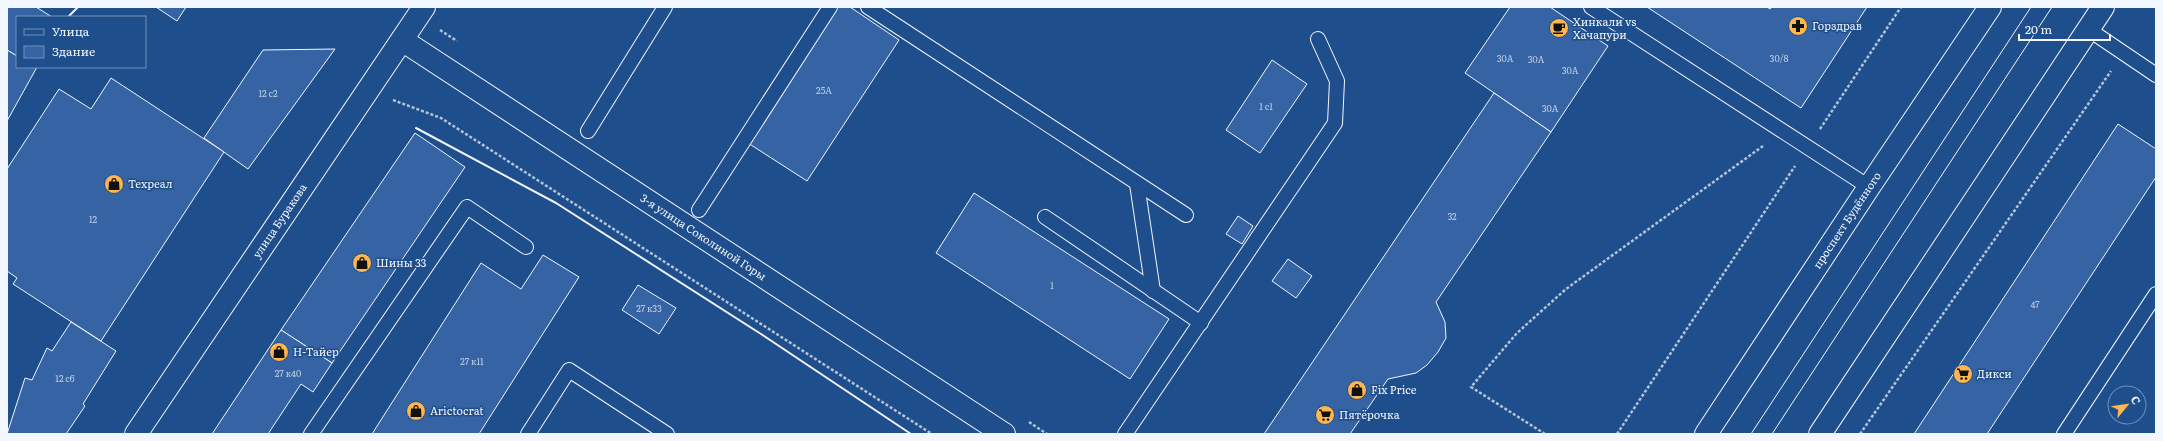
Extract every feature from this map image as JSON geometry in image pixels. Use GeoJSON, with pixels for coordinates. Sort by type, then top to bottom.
{"type":"FeatureCollection","features":[{"type":"Feature","properties":{"kind":"street","name":"улица Буракова"},"geometry":{"type":"LineString","coordinates":[[136,434],[424,7]]}},
{"type":"Feature","properties":{"kind":"street","name":"проспект Будённого"},"geometry":{"type":"LineString","coordinates":[[1706,434],[1990,7]]}},
{"type":"Feature","properties":{"kind":"street"},"geometry":{"type":"LineString","coordinates":[[1820,434],[2103,7]]}},
{"type":"Feature","properties":{"kind":"street","name":"3-я улица Соколиной Горы"},"geometry":{"type":"LineString","coordinates":[[402,40],[1004,434]]}},
{"type":"Feature","properties":{"kind":"lane"},"geometry":{"type":"LineString","coordinates":[[588,131],[665,7]]}},
{"type":"Feature","properties":{"kind":"lane"},"geometry":{"type":"LineString","coordinates":[[699,210],[830,7]]}},
{"type":"Feature","properties":{"kind":"lane"},"geometry":{"type":"LineString","coordinates":[[868,7],[1186,215]]}},
{"type":"Feature","properties":{"kind":"lane"},"geometry":{"type":"LineString","coordinates":[[1592,7],[1869,187]]}},
{"type":"Feature","properties":{"kind":"lane"},"geometry":{"type":"LineString","coordinates":[[2088,30],[2156,74]]}},
{"type":"Feature","properties":{"kind":"lane"},"geometry":{"type":"LineString","coordinates":[[1126,434],[1336,123],[1337,81],[1318,39]]}},
{"type":"Feature","properties":{"kind":"lane"},"geometry":{"type":"LineString","coordinates":[[1137,184],[1153,291]]}},
{"type":"Feature","properties":{"kind":"lane"},"geometry":{"type":"LineString","coordinates":[[311,434],[467,207],[526,247]]}},
{"type":"Feature","properties":{"kind":"lane"},"geometry":{"type":"LineString","coordinates":[[1045,217],[1200,323]]}},
{"type":"Feature","properties":{"kind":"lane"},"geometry":{"type":"LineString","coordinates":[[2064,434],[2156,294]]}},
{"type":"Feature","properties":{"kind":"lane"},"geometry":{"type":"LineString","coordinates":[[528,434],[569,370],[668,434]]}},
{"type":"Feature","properties":{"kind":"path"},"geometry":{"type":"LineString","coordinates":[[1617,434],[1901,7]]}},
{"type":"Feature","properties":{"kind":"path"},"geometry":{"type":"LineString","coordinates":[[1860,434],[2123,53]]}},
{"type":"Feature","properties":{"kind":"path"},"geometry":{"type":"LineString","coordinates":[[389,98],[441,118],[932,434]]}},
{"type":"Feature","properties":{"kind":"path"},"geometry":{"type":"LineString","coordinates":[[1545,434],[1471,387],[1517,333],[1566,288],[1784,132]]}},
{"type":"Feature","properties":{"kind":"building"},"geometry":{"type":"Polygon","coordinates":[[[7,7],[36,7],[50,16],[16,16],[16,55],[7,50],[7,7]]]}},
{"type":"Feature","properties":{"kind":"building"},"geometry":{"type":"Polygon","coordinates":[[[156,7],[186,7],[177,21],[156,7]]]}},
{"type":"Feature","properties":{"kind":"building"},"geometry":{"type":"Polygon","coordinates":[[[837,7],[850,7],[899,40],[807,181],[748,143],[837,7]]]}},
{"type":"Feature","properties":{"kind":"building"},"geometry":{"type":"Polygon","coordinates":[[[1510,7],[1550,7],[1608,46],[1551,132],[1465,73],[1510,7]]]}},
{"type":"Feature","properties":{"kind":"building"},"geometry":{"type":"Polygon","coordinates":[[[1647,7],[1767,7],[1770,9],[1772,7],[1867,7],[1801,108],[1647,7]]]}},
{"type":"Feature","properties":{"kind":"building"},"geometry":{"type":"Polygon","coordinates":[[[335,49],[248,169],[204,138],[263,50],[335,49]]]}},
{"type":"Feature","properties":{"kind":"building"},"geometry":{"type":"Polygon","coordinates":[[[7,50],[16,55],[16,68],[36,68],[7,121],[7,50]]]}},
{"type":"Feature","properties":{"kind":"building"},"geometry":{"type":"Polygon","coordinates":[[[1272,60],[1307,84],[1260,153],[1226,130],[1272,60]]]}},
{"type":"Feature","properties":{"kind":"building"},"geometry":{"type":"Polygon","coordinates":[[[111,78],[224,152],[101,341],[13,284],[17,278],[7,271],[7,169],[59,89],[91,109],[111,78]]]}},
{"type":"Feature","properties":{"kind":"building"},"geometry":{"type":"Polygon","coordinates":[[[1494,93],[1551,132],[1436,302],[1445,322],[1446,338],[1438,352],[1427,365],[1416,373],[1388,379],[1350,434],[1264,434],[1494,93]]]}},
{"type":"Feature","properties":{"kind":"building"},"geometry":{"type":"Polygon","coordinates":[[[2118,124],[2156,149],[2156,177],[1987,434],[1914,434],[2118,124]]]}},
{"type":"Feature","properties":{"kind":"building"},"geometry":{"type":"Polygon","coordinates":[[[415,133],[465,167],[332,363],[281,330],[415,133]]]}},
{"type":"Feature","properties":{"kind":"building"},"geometry":{"type":"Polygon","coordinates":[[[974,193],[1169,319],[1130,379],[936,253],[974,193]]]}},
{"type":"Feature","properties":{"kind":"building"},"geometry":{"type":"Polygon","coordinates":[[[1238,216],[1253,226],[1242,244],[1226,234],[1238,216]]]}},
{"type":"Feature","properties":{"kind":"building"},"geometry":{"type":"Polygon","coordinates":[[[543,255],[579,277],[479,434],[372,434],[481,263],[521,289],[543,255]]]}},
{"type":"Feature","properties":{"kind":"building"},"geometry":{"type":"Polygon","coordinates":[[[1288,259],[1312,276],[1296,298],[1272,281],[1288,259]]]}},
{"type":"Feature","properties":{"kind":"building"},"geometry":{"type":"Polygon","coordinates":[[[638,285],[676,308],[659,334],[622,310],[638,285]]]}},
{"type":"Feature","properties":{"kind":"building"},"geometry":{"type":"Polygon","coordinates":[[[71,322],[116,351],[83,404],[85,406],[66,434],[7,434],[25,378],[32,380],[47,348],[52,351],[71,322]]]}},
{"type":"Feature","properties":{"kind":"building"},"geometry":{"type":"Polygon","coordinates":[[[281,330],[332,363],[313,392],[301,384],[268,434],[212,434],[281,330]]]}},
{"type":"Feature","properties":{"kind":"tram line"},"geometry":{"type":"LineString","coordinates":[[1751,434],[2031,7]]}},
{"type":"Feature","properties":{"kind":"tram line"},"geometry":{"type":"LineString","coordinates":[[1772,434],[2052,7]]}},
{"type":"Feature","properties":{"kind":"wall"},"geometry":{"type":"LineString","coordinates":[[69,16],[78,7]]}},
{"type":"Feature","properties":{"kind":"wall"},"geometry":{"type":"LineString","coordinates":[[416,128],[556,203],[761,334],[911,434]]}},
{"type":"Feature","properties":{"kind":"place","name":"Горздрав"},"geometry":{"type":"Point","coordinates":[1798,26]}},
{"type":"Feature","properties":{"kind":"place","name":"Хинкали vs Хачапури"},"geometry":{"type":"Point","coordinates":[1559,28]}},
{"type":"Feature","properties":{"kind":"place","name":"Техреал"},"geometry":{"type":"Point","coordinates":[114,184]}},
{"type":"Feature","properties":{"kind":"place","name":"Шины 33"},"geometry":{"type":"Point","coordinates":[362,263]}},
{"type":"Feature","properties":{"kind":"place","name":"Н-Тайер"},"geometry":{"type":"Point","coordinates":[279,352]}},
{"type":"Feature","properties":{"kind":"place","name":"Дикси"},"geometry":{"type":"Point","coordinates":[1963,374]}},
{"type":"Feature","properties":{"kind":"place","name":"Fix Price"},"geometry":{"type":"Point","coordinates":[1357,390]}},
{"type":"Feature","properties":{"kind":"place","name":"Arictocrat"},"geometry":{"type":"Point","coordinates":[416,411]}},
{"type":"Feature","properties":{"kind":"place","name":"Пятёрочка"},"geometry":{"type":"Point","coordinates":[1325,415]}}]}
